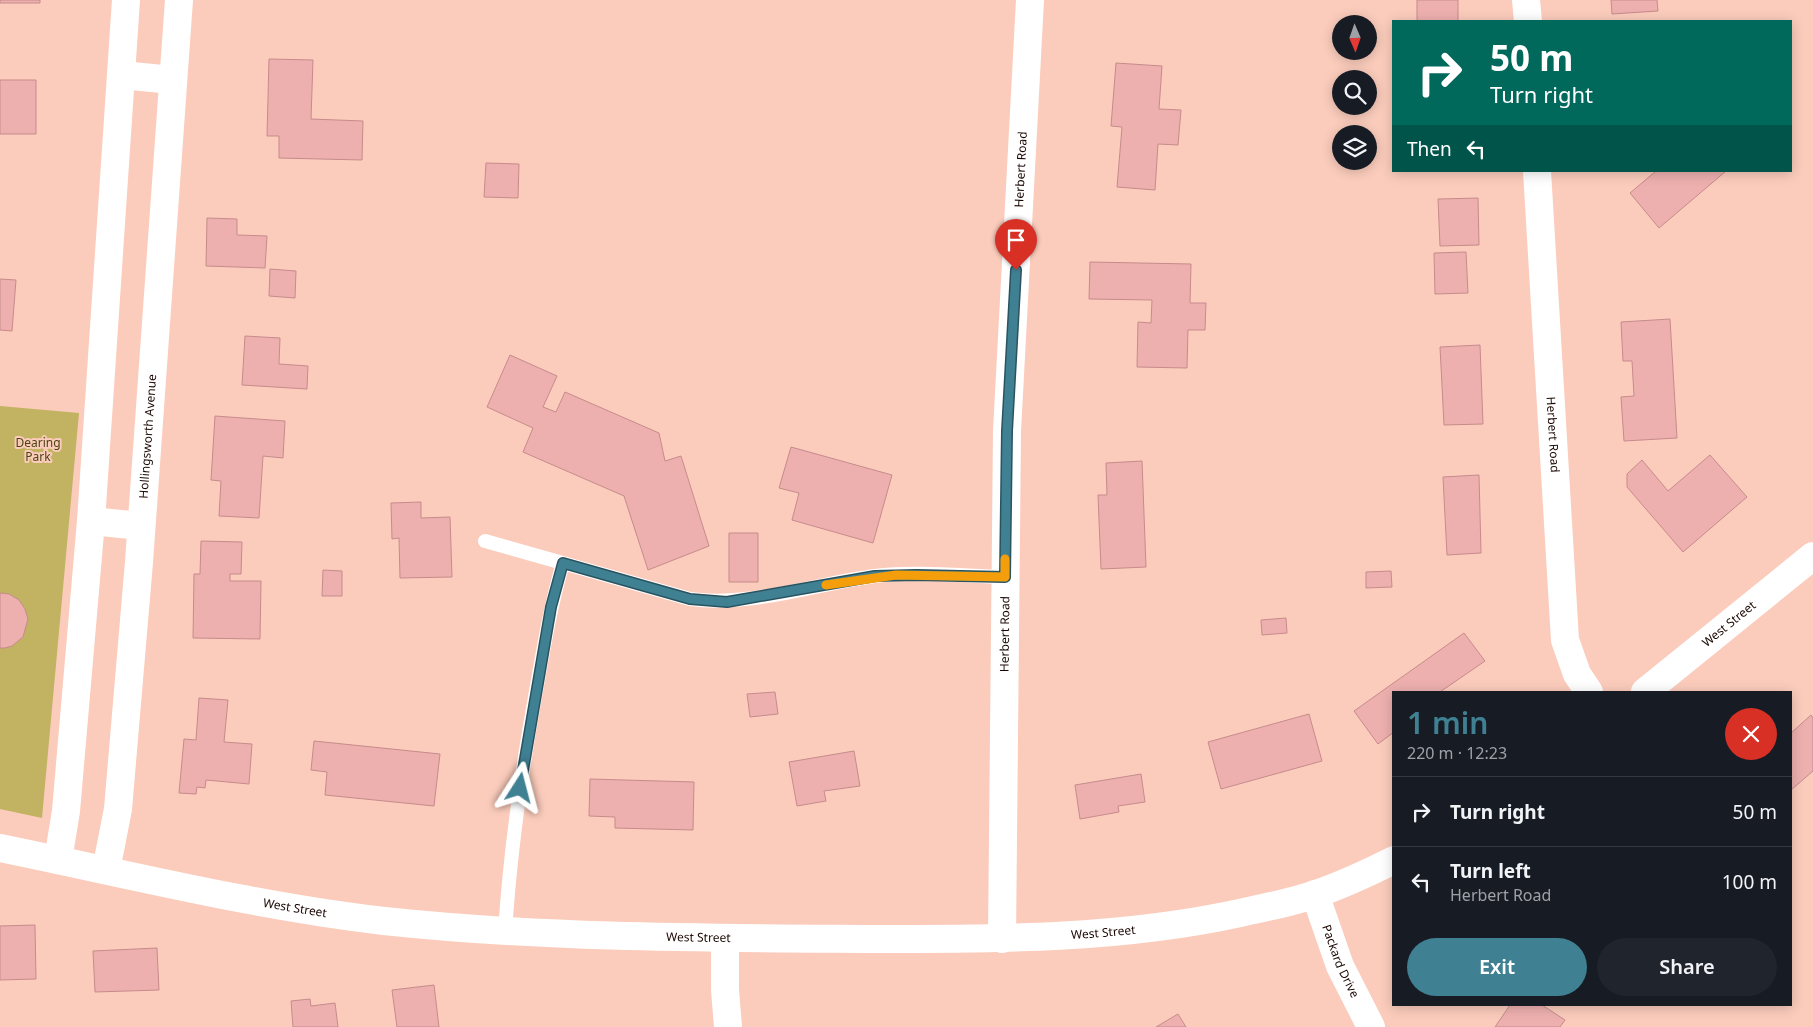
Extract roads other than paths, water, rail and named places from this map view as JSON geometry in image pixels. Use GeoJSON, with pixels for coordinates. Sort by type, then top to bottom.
{"type":"FeatureCollection","features":[{"type":"Feature","properties":{"kind":"street"},"geometry":{"type":"LineString","coordinates":[[58,860],[66,811],[91,521],[126,0]]}},
{"type":"Feature","properties":{"kind":"street","name":"Hollingsworth Avenue"},"geometry":{"type":"LineString","coordinates":[[106,870],[118,809],[141,526],[179,0]]}},
{"type":"Feature","properties":{"kind":"street","name":"Herbert Road"},"geometry":{"type":"LineString","coordinates":[[1002,939],[1008,404],[1030,0]]}},
{"type":"Feature","properties":{"kind":"street"},"geometry":{"type":"LineString","coordinates":[[1526,0],[1528,20]]}},
{"type":"Feature","properties":{"kind":"street"},"geometry":{"type":"LineString","coordinates":[[121,75],[173,80]]}},
{"type":"Feature","properties":{"kind":"street","name":"Herbert Road"},"geometry":{"type":"LineString","coordinates":[[1537,172],[1564,630],[1569,657],[1588,691]]}},
{"type":"Feature","properties":{"kind":"street"},"geometry":{"type":"LineString","coordinates":[[91,521],[141,526]]}},
{"type":"Feature","properties":{"kind":"street","name":"West Street"},"geometry":{"type":"LineString","coordinates":[[1646,691],[1813,556]]}},
{"type":"Feature","properties":{"kind":"street","name":"West Street"},"geometry":{"type":"LineString","coordinates":[[0,848],[308,910],[381,920],[505,932],[725,938],[1002,939],[1102,934],[1218,918],[1315,894],[1392,861]]}},
{"type":"Feature","properties":{"kind":"street","name":"Packard Drive"},"geometry":{"type":"LineString","coordinates":[[1315,894],[1340,966],[1371,1027]]}},
{"type":"Feature","properties":{"kind":"street"},"geometry":{"type":"LineString","coordinates":[[725,938],[725,990],[728,1027]]}},
{"type":"Feature","properties":{"kind":"lane"},"geometry":{"type":"LineString","coordinates":[[485,541],[690,599],[727,602],[875,576],[1005,577]]}},
{"type":"Feature","properties":{"kind":"lane"},"geometry":{"type":"LineString","coordinates":[[505,932],[511,859],[522,773],[551,607],[563,563]]}},
{"type":"Feature","properties":{"kind":"park label","name":"Dearing Park"},"geometry":{"type":"Point","coordinates":[38,450]}}]}
